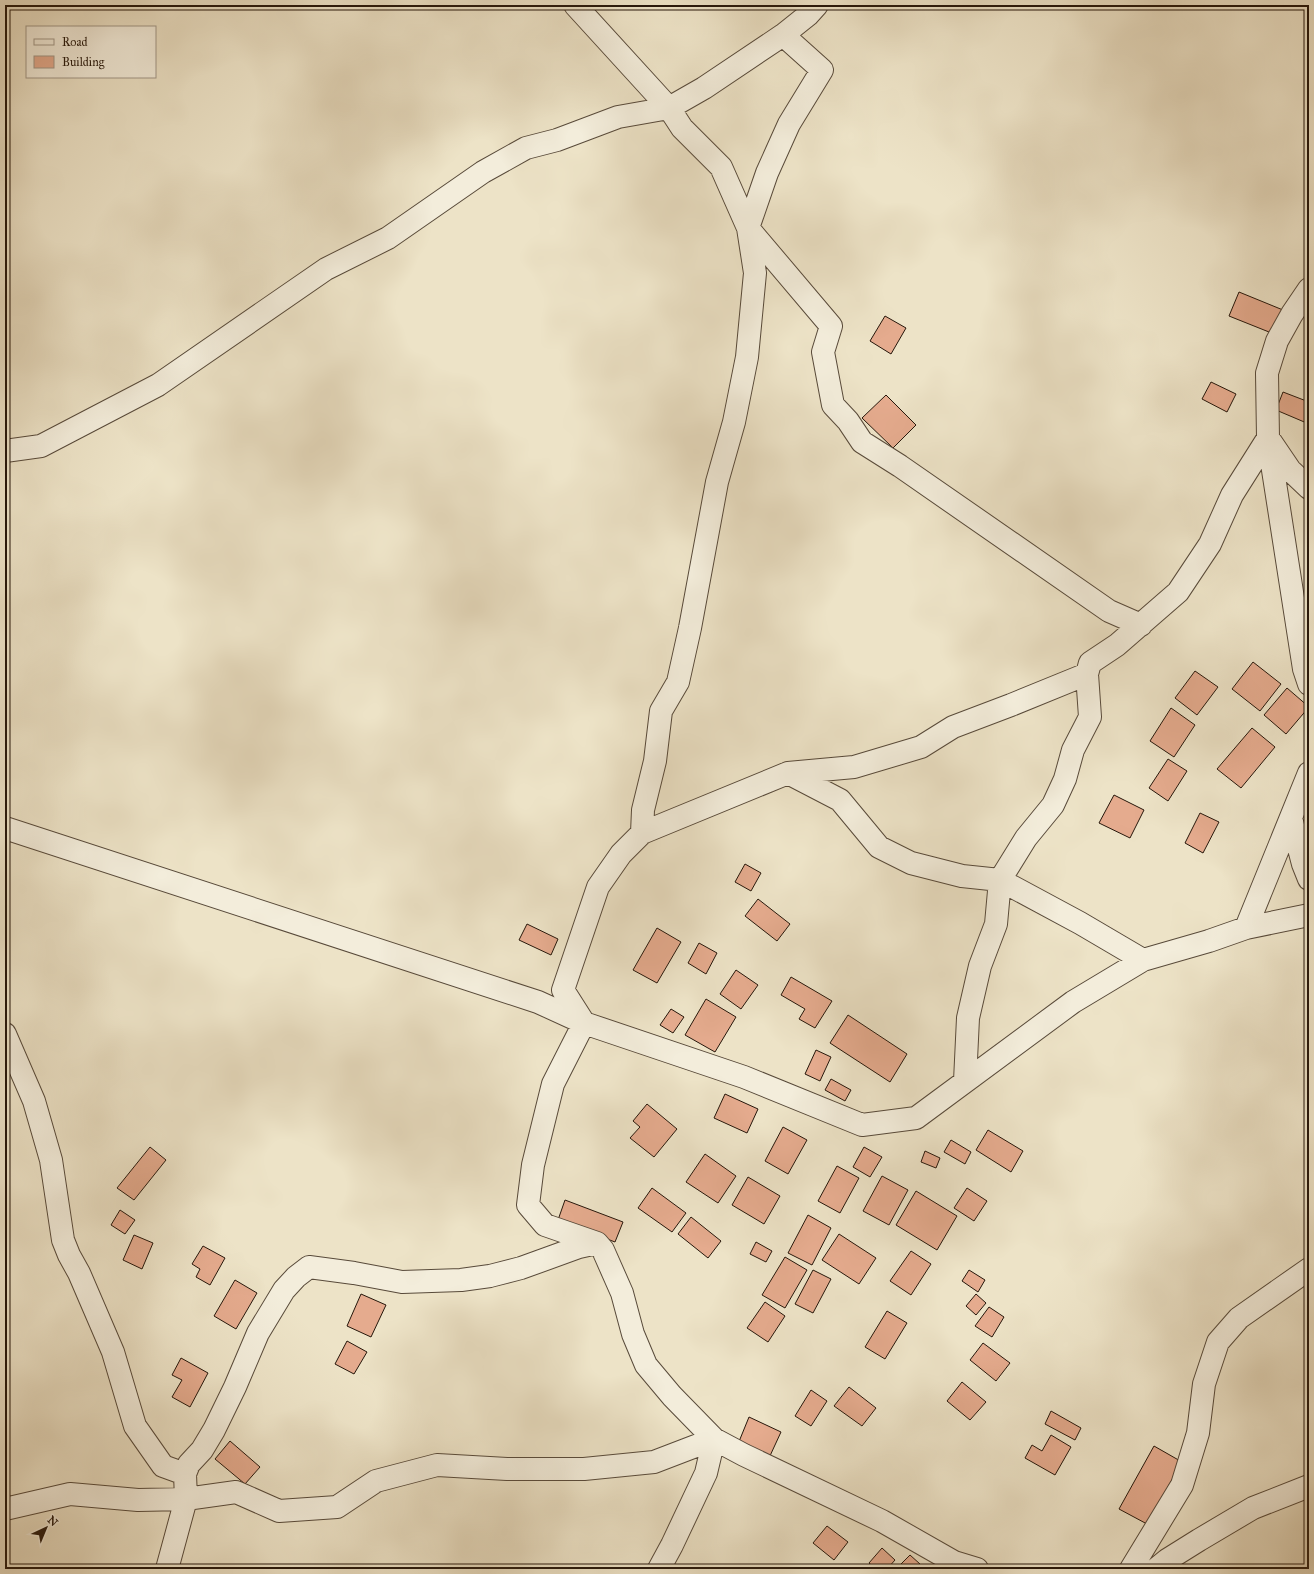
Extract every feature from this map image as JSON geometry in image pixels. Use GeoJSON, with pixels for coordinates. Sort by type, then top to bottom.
{"type":"FeatureCollection","features":[{"type":"Feature","properties":{"kind":"street"},"geometry":{"type":"LineString","coordinates":[[575,5],[669,108],[682,128],[721,167],[748,228],[755,273],[747,357],[734,422],[717,482],[690,628],[678,682],[661,711],[656,761],[643,810],[642,833]]}},
{"type":"Feature","properties":{"kind":"street"},"geometry":{"type":"LineString","coordinates":[[5,451],[41,446],[158,385],[326,269],[388,238],[483,172],[526,148],[557,140],[618,117],[669,108],[704,88],[783,35],[818,5]]}},
{"type":"Feature","properties":{"kind":"street"},"geometry":{"type":"LineString","coordinates":[[748,228],[767,173],[789,124],[822,70],[783,35]]}},
{"type":"Feature","properties":{"kind":"street"},"geometry":{"type":"LineString","coordinates":[[748,228],[831,326],[823,352],[833,405],[848,421],[862,442],[900,466],[1109,611],[1141,625]]}},
{"type":"Feature","properties":{"kind":"street"},"geometry":{"type":"LineString","coordinates":[[1309,289],[1292,314],[1277,342],[1267,373],[1268,438],[1303,661],[1309,684]]}},
{"type":"Feature","properties":{"kind":"street"},"geometry":{"type":"LineString","coordinates":[[965,1081],[968,1018],[980,966],[996,924],[1000,880],[1026,838],[1053,805],[1065,779],[1073,750],[1090,717],[1087,674],[1090,663],[1117,645],[1178,592],[1210,544],[1232,494],[1268,438]]}},
{"type":"Feature","properties":{"kind":"street"},"geometry":{"type":"LineString","coordinates":[[1268,438],[1290,470],[1309,488]]}},
{"type":"Feature","properties":{"kind":"street"},"geometry":{"type":"LineString","coordinates":[[584,1023],[563,990],[598,887],[622,854],[642,833],[788,773],[854,767],[921,747],[953,727],[1087,674]]}},
{"type":"Feature","properties":{"kind":"street"},"geometry":{"type":"LineString","coordinates":[[788,773],[840,800],[879,847],[885,851],[911,863],[954,874],[1000,880],[1080,923],[1143,960]]}},
{"type":"Feature","properties":{"kind":"street"},"geometry":{"type":"LineString","coordinates":[[1246,928],[1309,773]]}},
{"type":"Feature","properties":{"kind":"street"},"geometry":{"type":"LineString","coordinates":[[1291,818],[1303,864],[1309,879]]}},
{"type":"Feature","properties":{"kind":"street"},"geometry":{"type":"LineString","coordinates":[[5,828],[538,1002],[584,1023],[744,1076],[862,1125],[916,1118],[1073,1002],[1143,960],[1209,941],[1246,928],[1309,915]]}},
{"type":"Feature","properties":{"kind":"street"},"geometry":{"type":"LineString","coordinates":[[584,1023],[553,1084],[533,1165],[528,1205],[545,1225],[597,1242],[603,1250],[622,1293],[633,1334],[646,1364],[672,1396],[714,1439],[750,1458],[882,1521],[954,1562],[977,1569]]}},
{"type":"Feature","properties":{"kind":"street"},"geometry":{"type":"LineString","coordinates":[[5,1034],[34,1101],[49,1153],[68,1255],[79,1273],[113,1352],[135,1426],[163,1466],[185,1474]]}},
{"type":"Feature","properties":{"kind":"street"},"geometry":{"type":"LineString","coordinates":[[167,1569],[186,1499],[185,1474],[189,1464],[202,1450],[214,1430],[235,1387],[258,1333],[284,1290],[296,1277],[309,1267],[335,1272],[354,1273],[402,1282],[461,1280],[490,1276],[521,1268],[597,1242]]}},
{"type":"Feature","properties":{"kind":"street"},"geometry":{"type":"LineString","coordinates":[[1131,1569],[1182,1485],[1198,1433],[1204,1384],[1218,1342],[1239,1318],[1309,1269]]}},
{"type":"Feature","properties":{"kind":"street"},"geometry":{"type":"LineString","coordinates":[[5,1509],[70,1494],[138,1500],[186,1499],[236,1492],[279,1511],[337,1507],[376,1481],[437,1465],[508,1469],[584,1469],[654,1462],[714,1439]]}},
{"type":"Feature","properties":{"kind":"street"},"geometry":{"type":"LineString","coordinates":[[659,1569],[706,1473],[714,1439]]}},
{"type":"Feature","properties":{"kind":"street"},"geometry":{"type":"LineString","coordinates":[[1156,1569],[1198,1540],[1253,1508],[1309,1486]]}},
{"type":"Feature","properties":{"kind":"building"},"geometry":{"type":"Polygon","coordinates":[[[1239,292],[1283,310],[1274,334],[1229,316],[1239,292]]]}},
{"type":"Feature","properties":{"kind":"building"},"geometry":{"type":"Polygon","coordinates":[[[885,316],[906,328],[891,354],[870,341],[885,316]]]}},
{"type":"Feature","properties":{"kind":"building"},"geometry":{"type":"Polygon","coordinates":[[[1211,382],[1236,394],[1227,412],[1202,399],[1211,382]]]}},
{"type":"Feature","properties":{"kind":"building"},"geometry":{"type":"Polygon","coordinates":[[[1283,392],[1309,402],[1309,424],[1276,410],[1283,392]]]}},
{"type":"Feature","properties":{"kind":"building"},"geometry":{"type":"Polygon","coordinates":[[[886,395],[916,425],[893,448],[862,418],[886,395]]]}},
{"type":"Feature","properties":{"kind":"building"},"geometry":{"type":"Polygon","coordinates":[[[1253,662],[1281,684],[1260,711],[1232,689],[1253,662]]]}},
{"type":"Feature","properties":{"kind":"building"},"geometry":{"type":"Polygon","coordinates":[[[1195,671],[1218,687],[1197,715],[1175,698],[1195,671]]]}},
{"type":"Feature","properties":{"kind":"building"},"geometry":{"type":"Polygon","coordinates":[[[1287,688],[1309,707],[1286,734],[1264,715],[1287,688]]]}},
{"type":"Feature","properties":{"kind":"building"},"geometry":{"type":"Polygon","coordinates":[[[1171,708],[1195,725],[1174,757],[1150,741],[1171,708]]]}},
{"type":"Feature","properties":{"kind":"building"},"geometry":{"type":"Polygon","coordinates":[[[1252,728],[1275,747],[1241,788],[1217,769],[1252,728]]]}},
{"type":"Feature","properties":{"kind":"building"},"geometry":{"type":"Polygon","coordinates":[[[1168,759],[1187,771],[1168,801],[1149,788],[1168,759]]]}},
{"type":"Feature","properties":{"kind":"building"},"geometry":{"type":"Polygon","coordinates":[[[1114,795],[1144,810],[1130,838],[1099,823],[1114,795]]]}},
{"type":"Feature","properties":{"kind":"building"},"geometry":{"type":"Polygon","coordinates":[[[1200,813],[1219,822],[1203,853],[1185,843],[1200,813]]]}},
{"type":"Feature","properties":{"kind":"building"},"geometry":{"type":"Polygon","coordinates":[[[745,864],[761,873],[751,891],[735,882],[745,864]]]}},
{"type":"Feature","properties":{"kind":"building"},"geometry":{"type":"Polygon","coordinates":[[[758,899],[790,924],[777,941],[745,916],[758,899]]]}},
{"type":"Feature","properties":{"kind":"building"},"geometry":{"type":"Polygon","coordinates":[[[527,924],[558,939],[551,955],[519,940],[527,924]]]}},
{"type":"Feature","properties":{"kind":"building"},"geometry":{"type":"Polygon","coordinates":[[[657,928],[681,942],[657,983],[633,970],[657,928]]]}},
{"type":"Feature","properties":{"kind":"building"},"geometry":{"type":"Polygon","coordinates":[[[699,943],[717,953],[706,974],[688,963],[699,943]]]}},
{"type":"Feature","properties":{"kind":"building"},"geometry":{"type":"Polygon","coordinates":[[[736,970],[758,985],[741,1009],[720,994],[736,970]]]}},
{"type":"Feature","properties":{"kind":"building"},"geometry":{"type":"Polygon","coordinates":[[[791,977],[832,1001],[815,1028],[799,1019],[805,1009],[781,995],[791,977]]]}},
{"type":"Feature","properties":{"kind":"building"},"geometry":{"type":"Polygon","coordinates":[[[706,999],[736,1017],[715,1052],[685,1035],[706,999]]]}},
{"type":"Feature","properties":{"kind":"building"},"geometry":{"type":"Polygon","coordinates":[[[671,1009],[684,1017],[673,1033],[660,1025],[671,1009]]]}},
{"type":"Feature","properties":{"kind":"building"},"geometry":{"type":"Polygon","coordinates":[[[848,1015],[907,1054],[890,1082],[830,1043],[848,1015]]]}},
{"type":"Feature","properties":{"kind":"building"},"geometry":{"type":"Polygon","coordinates":[[[816,1050],[831,1057],[820,1081],[805,1074],[816,1050]]]}},
{"type":"Feature","properties":{"kind":"building"},"geometry":{"type":"Polygon","coordinates":[[[831,1079],[851,1090],[845,1101],[825,1090],[831,1079]]]}},
{"type":"Feature","properties":{"kind":"building"},"geometry":{"type":"Polygon","coordinates":[[[725,1094],[758,1109],[747,1133],[714,1118],[725,1094]]]}},
{"type":"Feature","properties":{"kind":"building"},"geometry":{"type":"Polygon","coordinates":[[[647,1104],[677,1129],[654,1157],[630,1138],[640,1127],[633,1121],[647,1104]]]}},
{"type":"Feature","properties":{"kind":"building"},"geometry":{"type":"Polygon","coordinates":[[[783,1127],[807,1140],[788,1174],[765,1161],[783,1127]]]}},
{"type":"Feature","properties":{"kind":"building"},"geometry":{"type":"Polygon","coordinates":[[[988,1130],[1023,1151],[1011,1172],[976,1150],[988,1130]]]}},
{"type":"Feature","properties":{"kind":"building"},"geometry":{"type":"Polygon","coordinates":[[[951,1140],[971,1152],[965,1164],[944,1152],[951,1140]]]}},
{"type":"Feature","properties":{"kind":"building"},"geometry":{"type":"Polygon","coordinates":[[[150,1147],[166,1160],[134,1200],[117,1188],[150,1147]]]}},
{"type":"Feature","properties":{"kind":"building"},"geometry":{"type":"Polygon","coordinates":[[[864,1147],[882,1157],[870,1177],[853,1167],[864,1147]]]}},
{"type":"Feature","properties":{"kind":"building"},"geometry":{"type":"Polygon","coordinates":[[[925,1151],[940,1158],[936,1168],[921,1162],[925,1151]]]}},
{"type":"Feature","properties":{"kind":"building"},"geometry":{"type":"Polygon","coordinates":[[[705,1154],[736,1176],[718,1203],[686,1182],[705,1154]]]}},
{"type":"Feature","properties":{"kind":"building"},"geometry":{"type":"Polygon","coordinates":[[[837,1166],[859,1178],[840,1213],[818,1201],[837,1166]]]}},
{"type":"Feature","properties":{"kind":"building"},"geometry":{"type":"Polygon","coordinates":[[[882,1176],[908,1190],[889,1225],[863,1211],[882,1176]]]}},
{"type":"Feature","properties":{"kind":"building"},"geometry":{"type":"Polygon","coordinates":[[[748,1177],[780,1196],[764,1224],[732,1205],[748,1177]]]}},
{"type":"Feature","properties":{"kind":"building"},"geometry":{"type":"Polygon","coordinates":[[[652,1188],[686,1213],[672,1232],[638,1208],[652,1188]]]}},
{"type":"Feature","properties":{"kind":"building"},"geometry":{"type":"Polygon","coordinates":[[[967,1188],[987,1201],[974,1221],[954,1208],[967,1188]]]}},
{"type":"Feature","properties":{"kind":"building"},"geometry":{"type":"Polygon","coordinates":[[[916,1191],[957,1216],[937,1250],[896,1225],[916,1191]]]}},
{"type":"Feature","properties":{"kind":"building"},"geometry":{"type":"Polygon","coordinates":[[[565,1200],[623,1222],[615,1242],[558,1220],[565,1200]]]}},
{"type":"Feature","properties":{"kind":"building"},"geometry":{"type":"Polygon","coordinates":[[[120,1210],[135,1220],[125,1234],[111,1225],[120,1210]]]}},
{"type":"Feature","properties":{"kind":"building"},"geometry":{"type":"Polygon","coordinates":[[[808,1215],[831,1228],[812,1265],[788,1253],[808,1215]]]}},
{"type":"Feature","properties":{"kind":"building"},"geometry":{"type":"Polygon","coordinates":[[[691,1217],[721,1241],[708,1258],[678,1234],[691,1217]]]}},
{"type":"Feature","properties":{"kind":"building"},"geometry":{"type":"Polygon","coordinates":[[[839,1234],[876,1258],[859,1284],[822,1260],[839,1234]]]}},
{"type":"Feature","properties":{"kind":"building"},"geometry":{"type":"Polygon","coordinates":[[[134,1235],[153,1243],[142,1269],[123,1260],[134,1235]]]}},
{"type":"Feature","properties":{"kind":"building"},"geometry":{"type":"Polygon","coordinates":[[[756,1242],[772,1251],[766,1262],[750,1254],[756,1242]]]}},
{"type":"Feature","properties":{"kind":"building"},"geometry":{"type":"Polygon","coordinates":[[[203,1246],[225,1258],[210,1285],[196,1277],[200,1269],[192,1264],[203,1246]]]}},
{"type":"Feature","properties":{"kind":"building"},"geometry":{"type":"Polygon","coordinates":[[[911,1251],[931,1264],[911,1295],[890,1281],[911,1251]]]}},
{"type":"Feature","properties":{"kind":"building"},"geometry":{"type":"Polygon","coordinates":[[[785,1257],[807,1270],[785,1308],[762,1295],[785,1257]]]}},
{"type":"Feature","properties":{"kind":"building"},"geometry":{"type":"Polygon","coordinates":[[[813,1270],[831,1279],[813,1313],[795,1304],[813,1270]]]}},
{"type":"Feature","properties":{"kind":"building"},"geometry":{"type":"Polygon","coordinates":[[[969,1270],[985,1280],[978,1292],[962,1281],[969,1270]]]}},
{"type":"Feature","properties":{"kind":"building"},"geometry":{"type":"Polygon","coordinates":[[[235,1280],[257,1293],[236,1329],[214,1316],[235,1280]]]}},
{"type":"Feature","properties":{"kind":"building"},"geometry":{"type":"Polygon","coordinates":[[[361,1294],[386,1305],[371,1337],[347,1326],[361,1294]]]}},
{"type":"Feature","properties":{"kind":"building"},"geometry":{"type":"Polygon","coordinates":[[[976,1294],[986,1303],[976,1315],[966,1306],[976,1294]]]}},
{"type":"Feature","properties":{"kind":"building"},"geometry":{"type":"Polygon","coordinates":[[[765,1302],[785,1316],[768,1342],[747,1328],[765,1302]]]}},
{"type":"Feature","properties":{"kind":"building"},"geometry":{"type":"Polygon","coordinates":[[[989,1307],[1004,1317],[992,1337],[975,1326],[989,1307]]]}},
{"type":"Feature","properties":{"kind":"building"},"geometry":{"type":"Polygon","coordinates":[[[887,1311],[907,1323],[885,1359],[865,1347],[887,1311]]]}},
{"type":"Feature","properties":{"kind":"building"},"geometry":{"type":"Polygon","coordinates":[[[347,1341],[367,1352],[354,1374],[335,1364],[347,1341]]]}},
{"type":"Feature","properties":{"kind":"building"},"geometry":{"type":"Polygon","coordinates":[[[983,1343],[1010,1363],[996,1381],[970,1360],[983,1343]]]}},
{"type":"Feature","properties":{"kind":"building"},"geometry":{"type":"Polygon","coordinates":[[[181,1358],[208,1373],[190,1407],[172,1397],[182,1380],[172,1375],[181,1358]]]}},
{"type":"Feature","properties":{"kind":"building"},"geometry":{"type":"Polygon","coordinates":[[[962,1382],[986,1402],[970,1420],[947,1401],[962,1382]]]}},
{"type":"Feature","properties":{"kind":"building"},"geometry":{"type":"Polygon","coordinates":[[[849,1387],[876,1408],[862,1426],[834,1406],[849,1387]]]}},
{"type":"Feature","properties":{"kind":"building"},"geometry":{"type":"Polygon","coordinates":[[[811,1390],[827,1401],[811,1426],[795,1416],[811,1390]]]}},
{"type":"Feature","properties":{"kind":"building"},"geometry":{"type":"Polygon","coordinates":[[[1051,1411],[1081,1428],[1075,1440],[1045,1424],[1051,1411]]]}},
{"type":"Feature","properties":{"kind":"building"},"geometry":{"type":"Polygon","coordinates":[[[749,1417],[781,1432],[769,1458],[738,1444],[749,1417]]]}},
{"type":"Feature","properties":{"kind":"building"},"geometry":{"type":"Polygon","coordinates":[[[1051,1435],[1071,1447],[1055,1475],[1025,1458],[1032,1445],[1042,1451],[1051,1435]]]}},
{"type":"Feature","properties":{"kind":"building"},"geometry":{"type":"Polygon","coordinates":[[[230,1441],[260,1467],[245,1484],[215,1459],[230,1441]]]}},
{"type":"Feature","properties":{"kind":"building"},"geometry":{"type":"Polygon","coordinates":[[[1154,1446],[1182,1462],[1147,1524],[1119,1509],[1154,1446]]]}},
{"type":"Feature","properties":{"kind":"building"},"geometry":{"type":"Polygon","coordinates":[[[827,1526],[848,1542],[834,1560],[813,1543],[827,1526]]]}},
{"type":"Feature","properties":{"kind":"building"},"geometry":{"type":"Polygon","coordinates":[[[882,1548],[895,1560],[887,1569],[876,1569],[869,1563],[882,1548]]]}},
{"type":"Feature","properties":{"kind":"building"},"geometry":{"type":"Polygon","coordinates":[[[910,1555],[920,1564],[916,1569],[900,1569],[898,1567],[910,1555]]]}}]}
